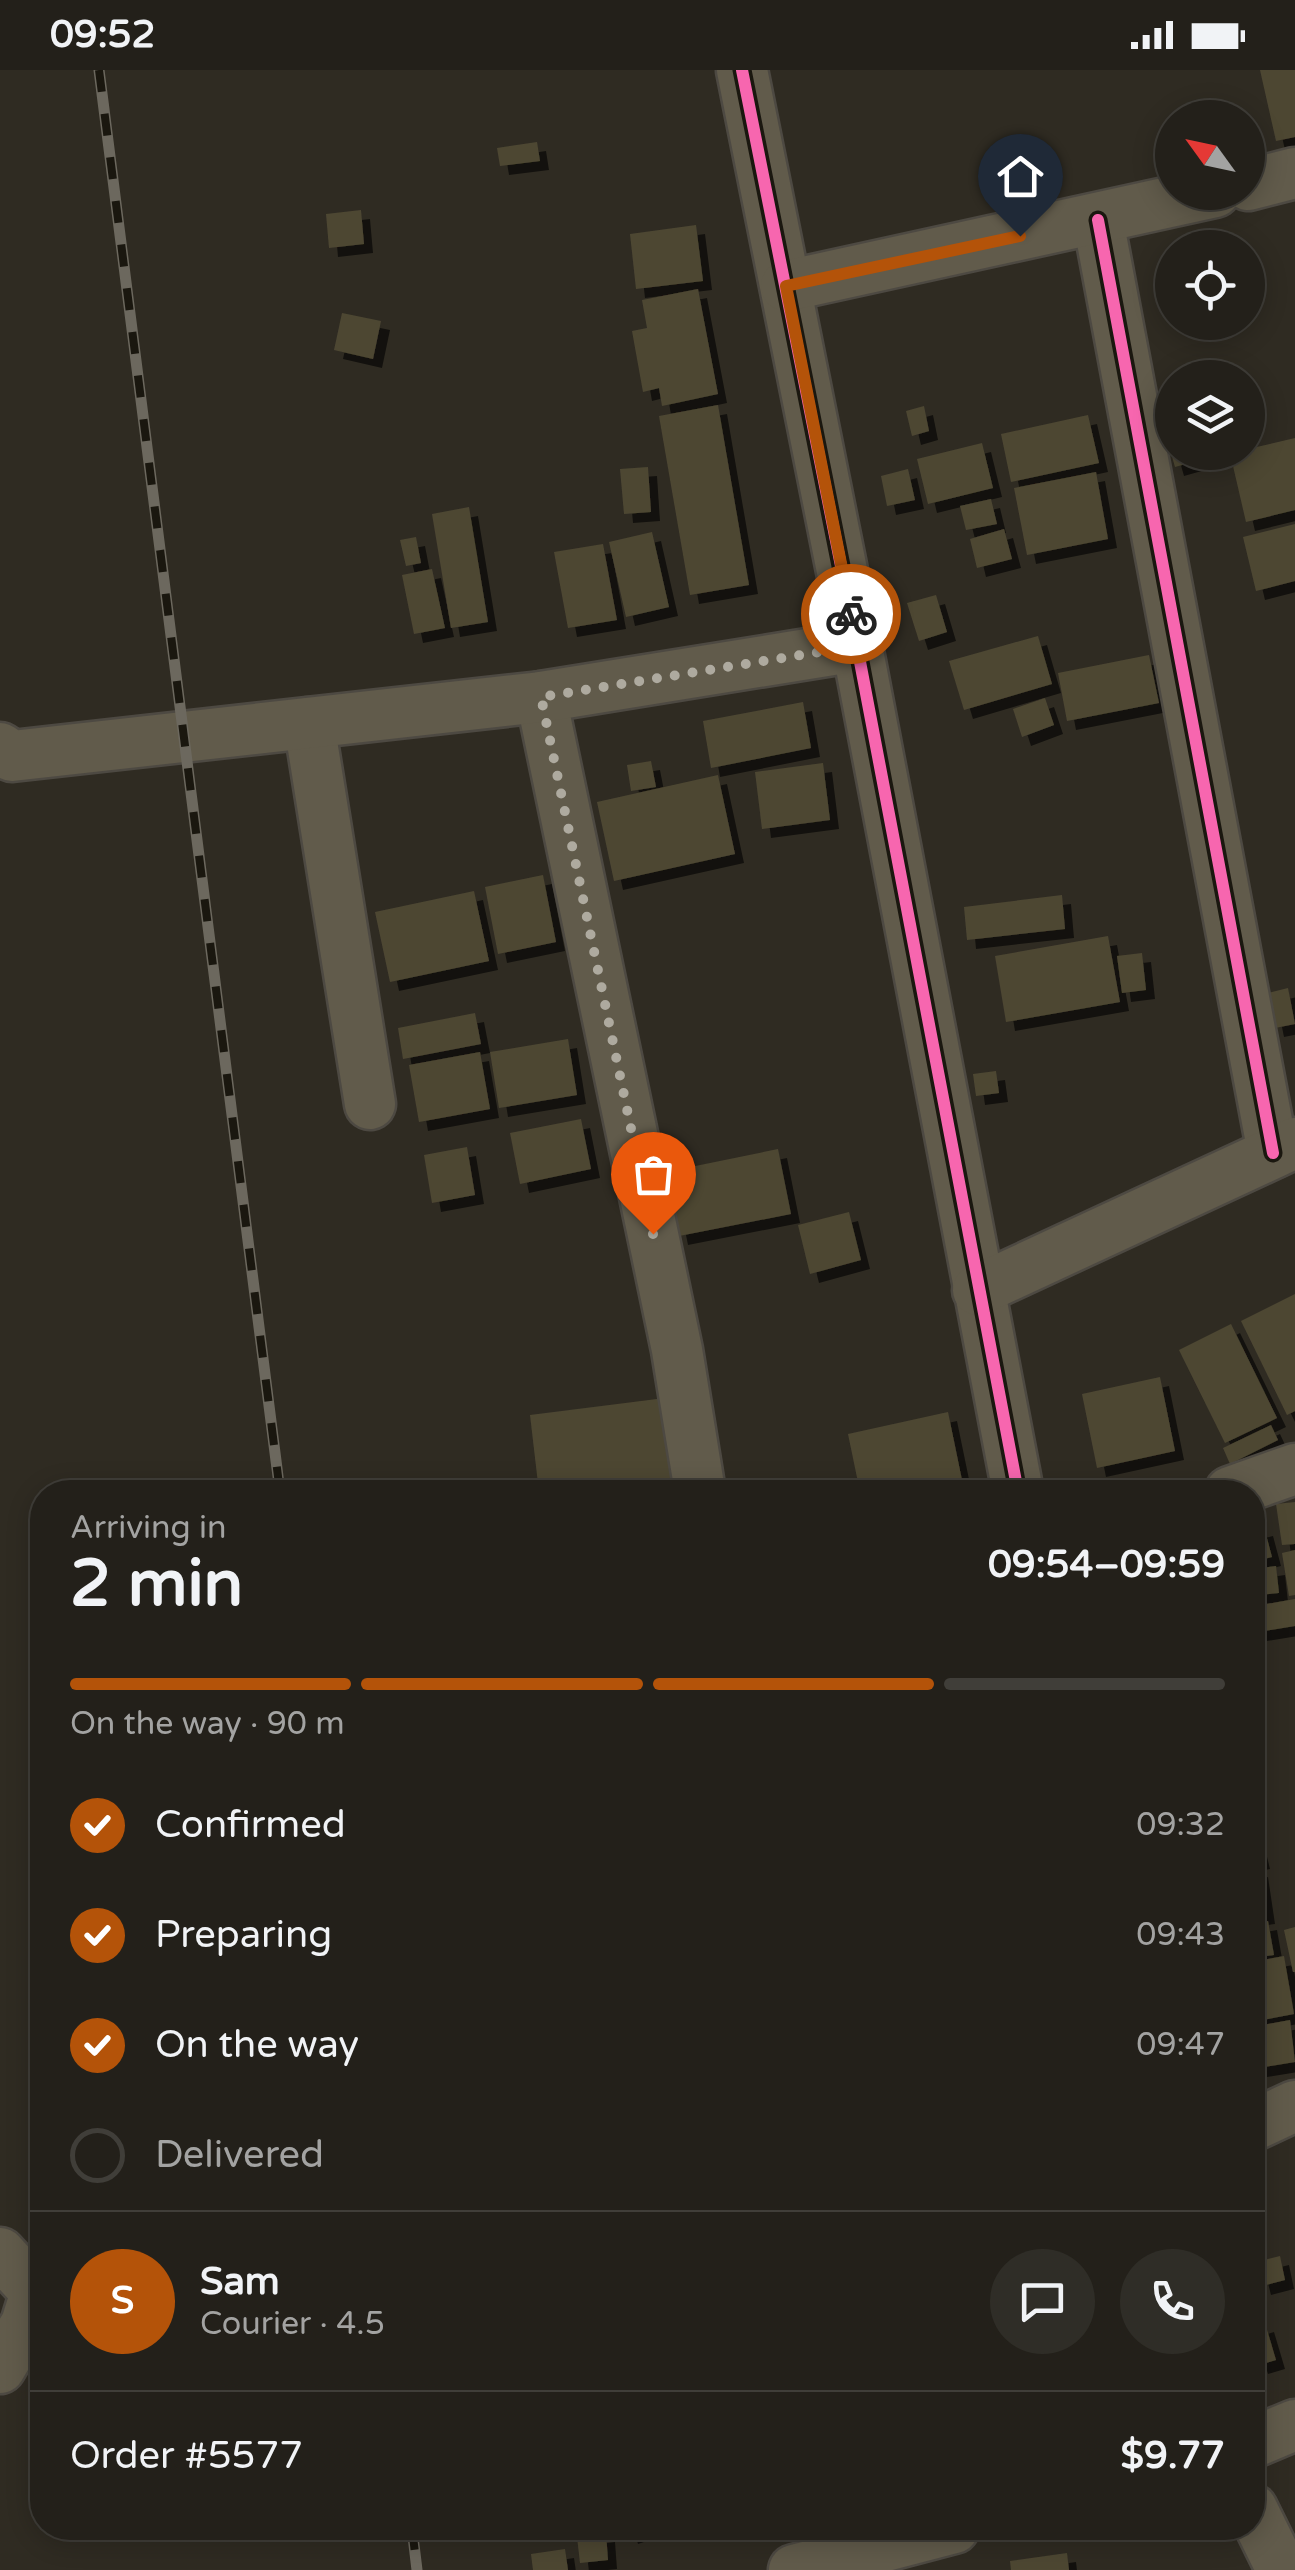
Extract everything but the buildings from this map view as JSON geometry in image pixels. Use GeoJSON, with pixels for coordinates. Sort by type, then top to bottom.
{"type":"FeatureCollection","features":[{"type":"Feature","properties":{"kind":"street"},"geometry":{"type":"LineString","coordinates":[[742,70],[857,646],[1016,1480]]}},
{"type":"Feature","properties":{"kind":"street"},"geometry":{"type":"LineString","coordinates":[[1265,181],[1295,174]]}},
{"type":"Feature","properties":{"kind":"street"},"geometry":{"type":"LineString","coordinates":[[786,286],[1155,206]]}},
{"type":"Feature","properties":{"kind":"street"},"geometry":{"type":"LineString","coordinates":[[978,1290],[1284,1148],[1098,220]]}},
{"type":"Feature","properties":{"kind":"street"},"geometry":{"type":"LineString","coordinates":[[4,759],[541,697],[857,646]]}},
{"type":"Feature","properties":{"kind":"street"},"geometry":{"type":"LineString","coordinates":[[541,697],[677,1350],[698,1480]]}},
{"type":"Feature","properties":{"kind":"street"},"geometry":{"type":"LineString","coordinates":[[308,723],[370,1104]]}},
{"type":"Feature","properties":{"kind":"street"},"geometry":{"type":"LineString","coordinates":[[1264,1480],[1295,1469]]}},
{"type":"Feature","properties":{"kind":"street"},"geometry":{"type":"LineString","coordinates":[[1265,2120],[1295,2106]]}},
{"type":"Feature","properties":{"kind":"street"},"geometry":{"type":"LineString","coordinates":[[0,2253],[30,2286]]}},
{"type":"Feature","properties":{"kind":"street"},"geometry":{"type":"LineString","coordinates":[[0,2368],[30,2311]]}},
{"type":"Feature","properties":{"kind":"street"},"geometry":{"type":"LineString","coordinates":[[1265,2438],[1295,2424]]}},
{"type":"Feature","properties":{"kind":"street"},"geometry":{"type":"LineString","coordinates":[[1265,2536],[1282,2570]]}},
{"type":"Feature","properties":{"kind":"street"},"geometry":{"type":"LineString","coordinates":[[794,2570],[908,2540]]}},
{"type":"Feature","properties":{"kind":"railway"},"geometry":{"type":"LineString","coordinates":[[99,70],[278,1480]]}},
{"type":"Feature","properties":{"kind":"railway"},"geometry":{"type":"LineString","coordinates":[[413,2540],[417,2570]]}},
{"type":"Feature","properties":{"kind":"cycle path"},"geometry":{"type":"LineString","coordinates":[[742,70],[857,646],[1016,1480]]}},
{"type":"Feature","properties":{"kind":"cycle path"},"geometry":{"type":"LineString","coordinates":[[1098,220],[1273,1153]]}},
{"type":"Feature","properties":{"kind":"way so far"},"geometry":{"type":"LineString","coordinates":[[653,1234],[541,697],[857,646],[851,614]]}},
{"type":"Feature","properties":{"kind":"route"},"geometry":{"type":"LineString","coordinates":[[851,614],[786,286],[1020,236]]}}]}
